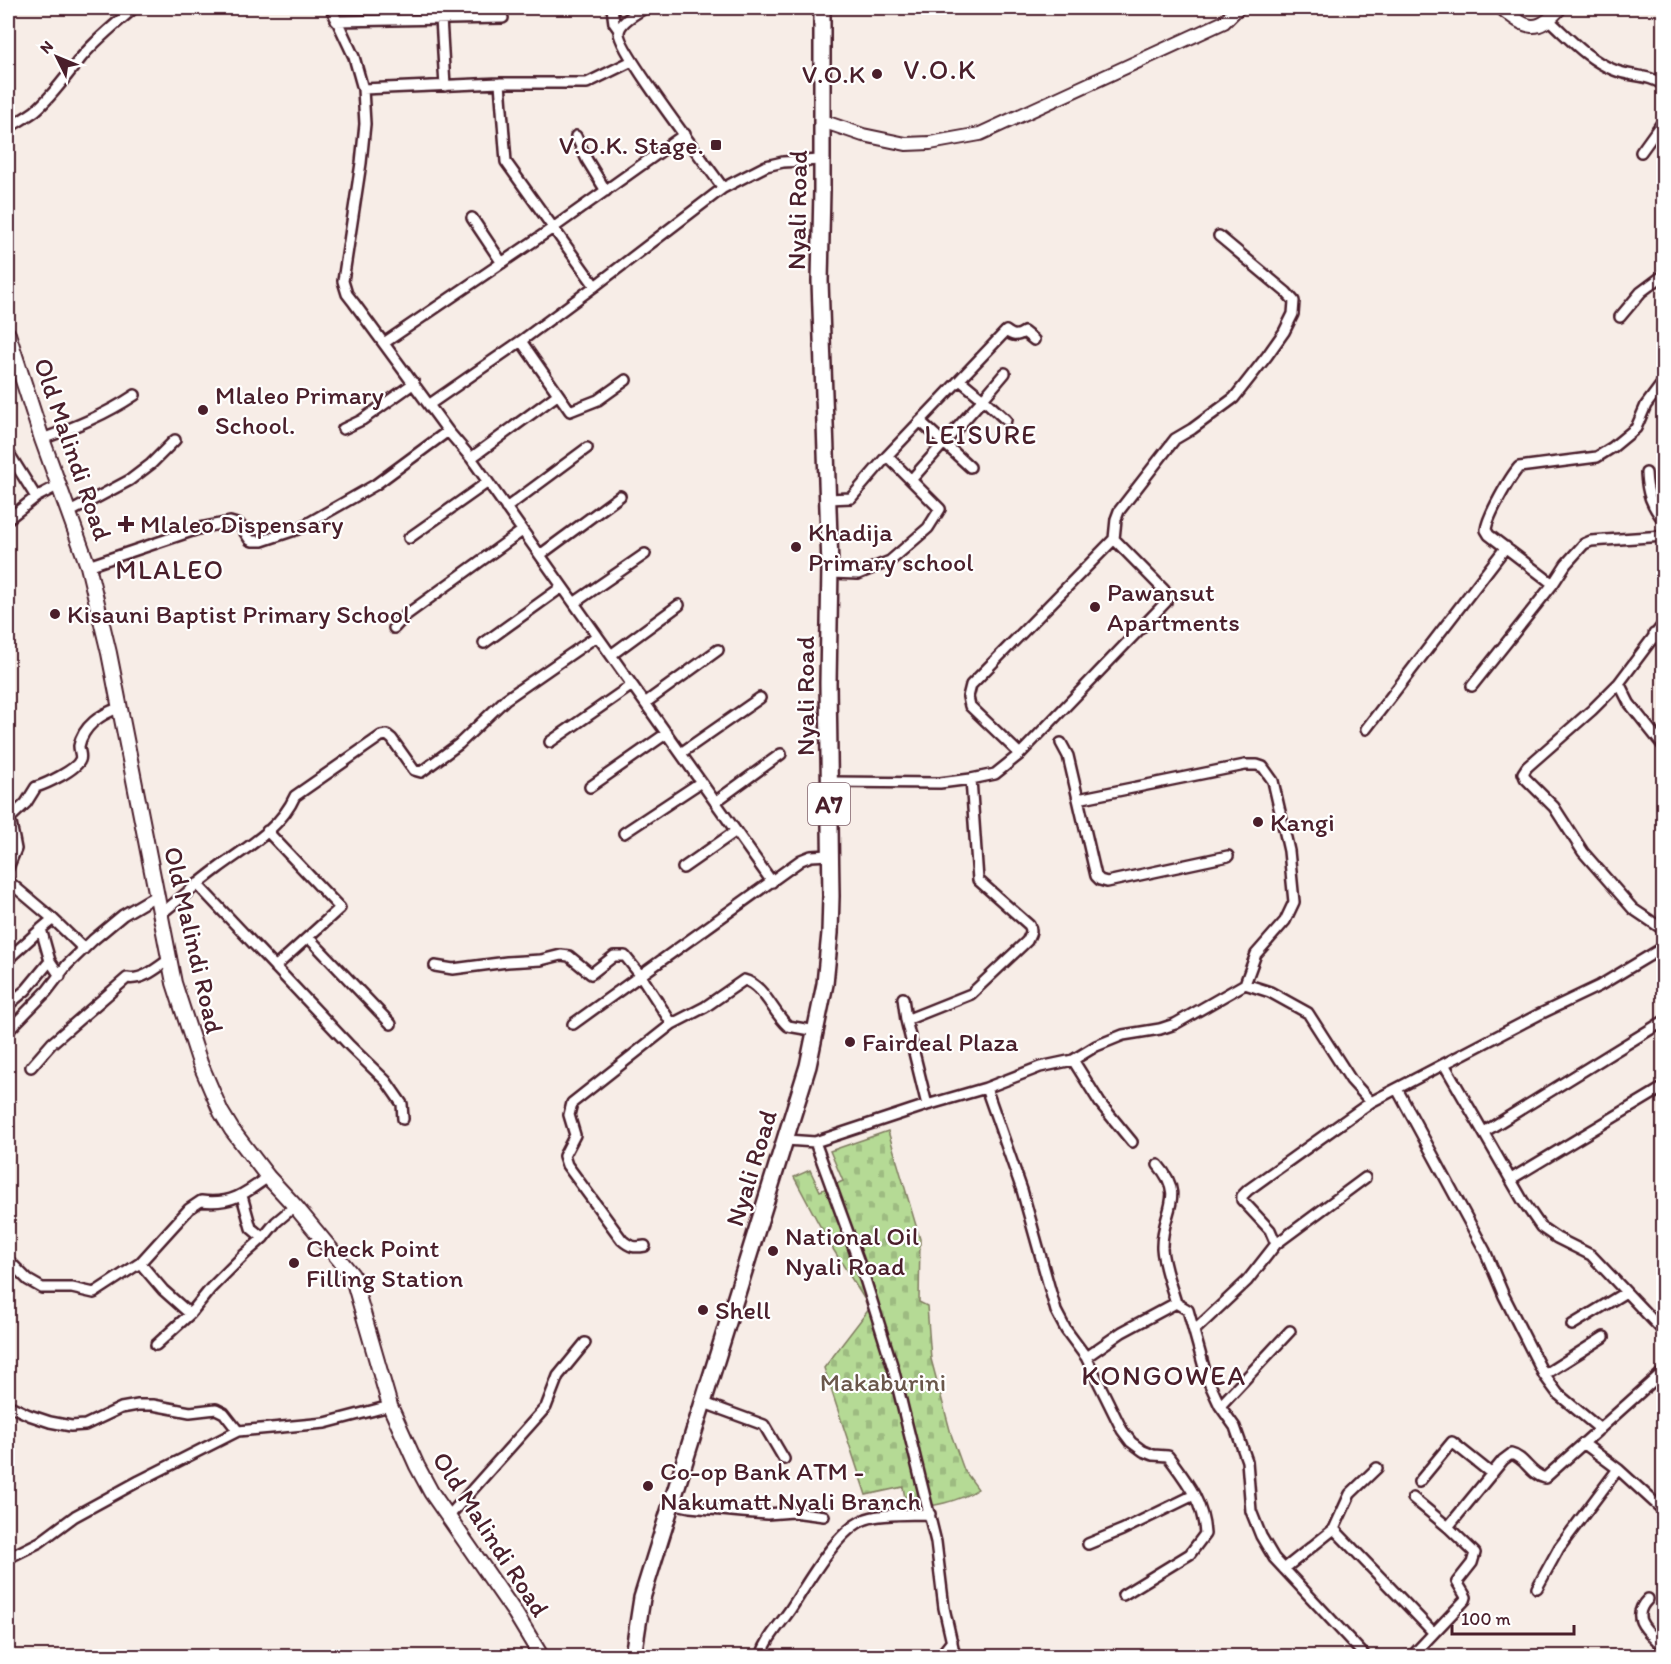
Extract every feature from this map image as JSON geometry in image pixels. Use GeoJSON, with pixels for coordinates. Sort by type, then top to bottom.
{"type":"FeatureCollection","features":[{"type":"Feature","properties":{"kind":"highway","name":"Nyali Road"},"geometry":{"type":"LineString","coordinates":[[633,1656],[642,1598],[670,1503],[704,1403],[720,1343],[786,1140],[808,1066],[822,1006],[828,950],[830,855],[828,683],[830,573],[820,306],[822,8]]}},
{"type":"Feature","properties":{"kind":"highway","name":"Nyali Road"},"geometry":{"type":"LineString","coordinates":[[640,1656],[650,1575]]}},
{"type":"Feature","properties":{"kind":"main road","name":"Old Malindi Road"},"geometry":{"type":"LineString","coordinates":[[8,334],[42,439],[88,566],[109,653],[179,1001],[208,1083],[232,1130],[268,1177],[352,1275],[390,1406],[417,1467],[430,1492],[515,1612],[541,1656]]}},
{"type":"Feature","properties":{"kind":"street"},"geometry":{"type":"LineString","coordinates":[[8,128],[35,111],[72,72],[89,48],[134,8]]}},
{"type":"Feature","properties":{"kind":"street"},"geometry":{"type":"LineString","coordinates":[[331,8],[354,57],[363,89],[365,124],[343,281],[347,294],[448,431],[471,458],[772,882]]}},
{"type":"Feature","properties":{"kind":"street"},"geometry":{"type":"LineString","coordinates":[[612,8],[614,23],[619,30]]}},
{"type":"Feature","properties":{"kind":"street"},"geometry":{"type":"LineString","coordinates":[[645,8],[622,24],[619,35],[632,61],[723,188]]}},
{"type":"Feature","properties":{"kind":"street"},"geometry":{"type":"LineString","coordinates":[[822,121],[863,135],[906,144],[930,143],[980,134],[1224,22],[1238,8]]}},
{"type":"Feature","properties":{"kind":"street"},"geometry":{"type":"LineString","coordinates":[[1501,8],[1523,24],[1535,27],[1549,20],[1560,8]]}},
{"type":"Feature","properties":{"kind":"street"},"geometry":{"type":"LineString","coordinates":[[441,18],[445,86]]}},
{"type":"Feature","properties":{"kind":"street"},"geometry":{"type":"LineString","coordinates":[[336,21],[503,18]]}},
{"type":"Feature","properties":{"kind":"street"},"geometry":{"type":"LineString","coordinates":[[1549,20],[1586,54],[1611,69],[1629,75],[1655,79],[1664,85]]}},
{"type":"Feature","properties":{"kind":"street"},"geometry":{"type":"LineString","coordinates":[[363,89],[500,83],[587,83],[632,61]]}},
{"type":"Feature","properties":{"kind":"street"},"geometry":{"type":"LineString","coordinates":[[500,83],[506,162],[596,286]]}},
{"type":"Feature","properties":{"kind":"street"},"geometry":{"type":"LineString","coordinates":[[1641,152],[1664,120]]}},
{"type":"Feature","properties":{"kind":"street"},"geometry":{"type":"LineString","coordinates":[[384,343],[553,228],[685,134]]}},
{"type":"Feature","properties":{"kind":"street"},"geometry":{"type":"LineString","coordinates":[[576,136],[586,160],[606,190]]}},
{"type":"Feature","properties":{"kind":"street"},"geometry":{"type":"LineString","coordinates":[[430,404],[596,286],[723,188],[766,166],[783,162],[821,160]]}},
{"type":"Feature","properties":{"kind":"street"},"geometry":{"type":"LineString","coordinates":[[472,218],[502,263]]}},
{"type":"Feature","properties":{"kind":"street"},"geometry":{"type":"LineString","coordinates":[[1020,754],[970,706],[968,697],[971,685],[1114,538],[1119,511],[1175,439],[1234,398],[1267,357],[1293,314],[1294,301],[1286,292],[1219,236]]}},
{"type":"Feature","properties":{"kind":"street"},"geometry":{"type":"LineString","coordinates":[[1620,317],[1641,292],[1663,274]]}},
{"type":"Feature","properties":{"kind":"street"},"geometry":{"type":"LineString","coordinates":[[828,499],[851,498],[887,456],[1006,332],[1013,336],[1024,332],[1034,340]]}},
{"type":"Feature","properties":{"kind":"street"},"geometry":{"type":"LineString","coordinates":[[521,341],[570,411],[598,400],[626,380]]}},
{"type":"Feature","properties":{"kind":"street"},"geometry":{"type":"LineString","coordinates":[[911,480],[1005,373]]}},
{"type":"Feature","properties":{"kind":"street"},"geometry":{"type":"LineString","coordinates":[[960,380],[1006,420]]}},
{"type":"Feature","properties":{"kind":"street"},"geometry":{"type":"LineString","coordinates":[[1553,584],[1490,535],[1486,526],[1512,475],[1519,467],[1597,457],[1636,428],[1646,405],[1664,381]]}},
{"type":"Feature","properties":{"kind":"street"},"geometry":{"type":"LineString","coordinates":[[343,429],[362,420],[414,383]]}},
{"type":"Feature","properties":{"kind":"street"},"geometry":{"type":"LineString","coordinates":[[42,439],[85,423],[135,395]]}},
{"type":"Feature","properties":{"kind":"street"},"geometry":{"type":"LineString","coordinates":[[471,458],[557,395]]}},
{"type":"Feature","properties":{"kind":"street"},"geometry":{"type":"LineString","coordinates":[[920,421],[970,467]]}},
{"type":"Feature","properties":{"kind":"street"},"geometry":{"type":"LineString","coordinates":[[88,566],[204,527],[230,522],[240,525],[253,541],[262,541],[298,529],[375,485],[448,431]]}},
{"type":"Feature","properties":{"kind":"street"},"geometry":{"type":"LineString","coordinates":[[70,512],[130,480],[152,465],[175,440]]}},
{"type":"Feature","properties":{"kind":"street"},"geometry":{"type":"LineString","coordinates":[[506,508],[587,448]]}},
{"type":"Feature","properties":{"kind":"street"},"geometry":{"type":"LineString","coordinates":[[8,452],[36,497]]}},
{"type":"Feature","properties":{"kind":"street"},"geometry":{"type":"LineString","coordinates":[[830,573],[858,574],[890,561],[928,528],[940,509],[887,456]]}},
{"type":"Feature","properties":{"kind":"street"},"geometry":{"type":"LineString","coordinates":[[1646,473],[1647,493],[1664,521]]}},
{"type":"Feature","properties":{"kind":"street"},"geometry":{"type":"LineString","coordinates":[[409,538],[488,482]]}},
{"type":"Feature","properties":{"kind":"street"},"geometry":{"type":"LineString","coordinates":[[8,519],[36,497],[59,485]]}},
{"type":"Feature","properties":{"kind":"street"},"geometry":{"type":"LineString","coordinates":[[540,555],[620,496]]}},
{"type":"Feature","properties":{"kind":"street"},"geometry":{"type":"LineString","coordinates":[[394,628],[406,615],[522,531]]}},
{"type":"Feature","properties":{"kind":"street"},"geometry":{"type":"LineString","coordinates":[[1472,686],[1584,544],[1592,541],[1664,536]]}},
{"type":"Feature","properties":{"kind":"street"},"geometry":{"type":"LineString","coordinates":[[829,782],[940,783],[971,779],[994,774],[1020,754],[1166,602],[1167,596],[1164,590],[1114,538]]}},
{"type":"Feature","properties":{"kind":"street"},"geometry":{"type":"LineString","coordinates":[[1366,729],[1506,547]]}},
{"type":"Feature","properties":{"kind":"street"},"geometry":{"type":"LineString","coordinates":[[574,603],[645,554]]}},
{"type":"Feature","properties":{"kind":"street"},"geometry":{"type":"LineString","coordinates":[[484,643],[562,587]]}},
{"type":"Feature","properties":{"kind":"street"},"geometry":{"type":"LineString","coordinates":[[611,655],[679,605]]}},
{"type":"Feature","properties":{"kind":"street"},"geometry":{"type":"LineString","coordinates":[[1664,623],[1619,683],[1527,767],[1524,773],[1526,778],[1554,807],[1583,852],[1633,909],[1664,930]]}},
{"type":"Feature","properties":{"kind":"street"},"geometry":{"type":"LineString","coordinates":[[1654,634],[1664,644]]}},
{"type":"Feature","properties":{"kind":"street"},"geometry":{"type":"LineString","coordinates":[[162,913],[267,831],[289,809],[295,796],[381,736],[387,735],[392,739],[414,770],[421,772],[459,744],[506,699],[597,636]]}},
{"type":"Feature","properties":{"kind":"street"},"geometry":{"type":"LineString","coordinates":[[645,703],[718,650]]}},
{"type":"Feature","properties":{"kind":"street"},"geometry":{"type":"LineString","coordinates":[[1619,683],[1629,703],[1664,747]]}},
{"type":"Feature","properties":{"kind":"street"},"geometry":{"type":"LineString","coordinates":[[550,742],[632,685]]}},
{"type":"Feature","properties":{"kind":"street"},"geometry":{"type":"LineString","coordinates":[[681,753],[759,698]]}},
{"type":"Feature","properties":{"kind":"street"},"geometry":{"type":"LineString","coordinates":[[8,868],[16,849],[9,819],[26,803],[36,788],[48,784],[80,761],[79,748],[91,725],[97,718],[119,708]]}},
{"type":"Feature","properties":{"kind":"street"},"geometry":{"type":"LineString","coordinates":[[590,788],[667,733]]}},
{"type":"Feature","properties":{"kind":"street"},"geometry":{"type":"LineString","coordinates":[[1061,743],[1068,756],[1096,876],[1100,880],[1107,882],[1228,856]]}},
{"type":"Feature","properties":{"kind":"street"},"geometry":{"type":"LineString","coordinates":[[715,802],[781,754]]}},
{"type":"Feature","properties":{"kind":"street"},"geometry":{"type":"LineString","coordinates":[[786,1140],[815,1142],[986,1088],[1040,1067],[1073,1060],[1096,1046],[1123,1035],[1175,1024],[1245,984],[1256,954],[1285,921],[1294,902],[1289,851],[1273,781],[1268,773],[1257,765],[1245,765],[1078,799]]}},
{"type":"Feature","properties":{"kind":"street"},"geometry":{"type":"LineString","coordinates":[[906,1020],[971,994],[1027,941],[1031,933],[1029,925],[978,880],[971,779]]}},
{"type":"Feature","properties":{"kind":"street"},"geometry":{"type":"LineString","coordinates":[[624,833],[701,782]]}},
{"type":"Feature","properties":{"kind":"street"},"geometry":{"type":"LineString","coordinates":[[267,831],[340,908],[275,967]]}},
{"type":"Feature","properties":{"kind":"street"},"geometry":{"type":"LineString","coordinates":[[683,868],[736,831]]}},
{"type":"Feature","properties":{"kind":"street"},"geometry":{"type":"LineString","coordinates":[[573,1024],[801,860],[811,856],[830,855]]}},
{"type":"Feature","properties":{"kind":"street"},"geometry":{"type":"LineString","coordinates":[[8,881],[84,949]]}},
{"type":"Feature","properties":{"kind":"street"},"geometry":{"type":"LineString","coordinates":[[197,884],[386,1081],[402,1104],[403,1119]]}},
{"type":"Feature","properties":{"kind":"street"},"geometry":{"type":"LineString","coordinates":[[8,1031],[84,949],[123,915],[157,895]]}},
{"type":"Feature","properties":{"kind":"street"},"geometry":{"type":"LineString","coordinates":[[8,959],[53,919]]}},
{"type":"Feature","properties":{"kind":"street"},"geometry":{"type":"LineString","coordinates":[[41,929],[50,961],[60,976]]}},
{"type":"Feature","properties":{"kind":"street"},"geometry":{"type":"LineString","coordinates":[[309,938],[391,1024]]}},
{"type":"Feature","properties":{"kind":"street"},"geometry":{"type":"LineString","coordinates":[[1276,1244],[1270,1230],[1242,1200],[1242,1196],[1248,1190],[1371,1102],[1538,1015],[1599,986],[1664,947]]}},
{"type":"Feature","properties":{"kind":"street"},"geometry":{"type":"LineString","coordinates":[[435,966],[453,969],[541,960],[561,955],[569,956],[591,974],[614,957],[625,956],[672,1024]]}},
{"type":"Feature","properties":{"kind":"street"},"geometry":{"type":"LineString","coordinates":[[31,1067],[52,1043],[127,978],[133,980],[142,977],[171,958]]}},
{"type":"Feature","properties":{"kind":"street"},"geometry":{"type":"LineString","coordinates":[[8,1005],[26,990],[50,961]]}},
{"type":"Feature","properties":{"kind":"street"},"geometry":{"type":"LineString","coordinates":[[645,1246],[636,1248],[622,1240],[567,1165],[564,1156],[574,1135],[569,1110],[572,1103],[672,1024],[705,1007],[744,980],[751,981],[758,988],[788,1026],[816,1031]]}},
{"type":"Feature","properties":{"kind":"street"},"geometry":{"type":"LineString","coordinates":[[1245,984],[1270,992],[1308,1013],[1351,1080],[1371,1102]]}},
{"type":"Feature","properties":{"kind":"street"},"geometry":{"type":"LineString","coordinates":[[903,998],[906,1020],[927,1105]]}},
{"type":"Feature","properties":{"kind":"street"},"geometry":{"type":"LineString","coordinates":[[1484,1132],[1664,1022]]}},
{"type":"Feature","properties":{"kind":"street"},"geometry":{"type":"LineString","coordinates":[[1073,1060],[1100,1102],[1132,1142]]}},
{"type":"Feature","properties":{"kind":"street"},"geometry":{"type":"LineString","coordinates":[[1444,1064],[1541,1227],[1591,1255],[1664,1332]]}},
{"type":"Feature","properties":{"kind":"street"},"geometry":{"type":"LineString","coordinates":[[1511,1179],[1664,1087]]}},
{"type":"Feature","properties":{"kind":"street"},"geometry":{"type":"LineString","coordinates":[[986,1088],[1022,1190],[1056,1311],[1066,1330],[1086,1357],[1122,1430],[1131,1442],[1143,1451],[1153,1455],[1168,1456],[1200,1505],[1205,1534],[1190,1554],[1123,1595]]}},
{"type":"Feature","properties":{"kind":"street"},"geometry":{"type":"LineString","coordinates":[[1397,1089],[1485,1251],[1504,1296],[1544,1375],[1558,1394],[1600,1429]]}},
{"type":"Feature","properties":{"kind":"street"},"geometry":{"type":"LineString","coordinates":[[815,1142],[881,1327],[930,1514],[936,1542],[944,1608],[955,1656]]}},
{"type":"Feature","properties":{"kind":"street"},"geometry":{"type":"LineString","coordinates":[[1158,1165],[1170,1182],[1173,1200],[1165,1221],[1162,1248],[1164,1261],[1176,1303],[1188,1310],[1207,1378],[1220,1406],[1235,1427],[1247,1461],[1251,1510],[1261,1536],[1274,1558],[1365,1656]]}},
{"type":"Feature","properties":{"kind":"street"},"geometry":{"type":"LineString","coordinates":[[8,1260],[28,1280],[42,1288],[72,1288],[94,1293],[140,1263],[189,1209],[201,1201],[218,1203],[242,1196],[268,1177]]}},
{"type":"Feature","properties":{"kind":"street"},"geometry":{"type":"LineString","coordinates":[[1194,1331],[1247,1281],[1276,1244],[1365,1178]]}},
{"type":"Feature","properties":{"kind":"street"},"geometry":{"type":"LineString","coordinates":[[242,1196],[251,1228],[264,1238]]}},
{"type":"Feature","properties":{"kind":"street"},"geometry":{"type":"LineString","coordinates":[[156,1345],[189,1314],[245,1254],[264,1238],[276,1222],[295,1206]]}},
{"type":"Feature","properties":{"kind":"street"},"geometry":{"type":"LineString","coordinates":[[140,1263],[163,1290],[189,1314]]}},
{"type":"Feature","properties":{"kind":"street"},"geometry":{"type":"LineString","coordinates":[[1572,1325],[1626,1292]]}},
{"type":"Feature","properties":{"kind":"street"},"geometry":{"type":"LineString","coordinates":[[1086,1357],[1122,1332],[1176,1303]]}},
{"type":"Feature","properties":{"kind":"street"},"geometry":{"type":"LineString","coordinates":[[1220,1406],[1290,1330]]}},
{"type":"Feature","properties":{"kind":"street"},"geometry":{"type":"LineString","coordinates":[[1544,1375],[1604,1337]]}},
{"type":"Feature","properties":{"kind":"street"},"geometry":{"type":"LineString","coordinates":[[448,1517],[546,1407],[558,1376],[585,1343]]}},
{"type":"Feature","properties":{"kind":"street"},"geometry":{"type":"LineString","coordinates":[[1448,1527],[1506,1457],[1513,1454],[1518,1456],[1537,1475],[1545,1478],[1664,1371]]}},
{"type":"Feature","properties":{"kind":"street"},"geometry":{"type":"LineString","coordinates":[[704,1403],[764,1425],[784,1459]]}},
{"type":"Feature","properties":{"kind":"street"},"geometry":{"type":"LineString","coordinates":[[8,1405],[50,1422],[71,1426],[85,1425],[121,1408],[138,1405],[153,1405],[190,1412],[216,1409],[224,1413],[238,1431]]}},
{"type":"Feature","properties":{"kind":"street"},"geometry":{"type":"LineString","coordinates":[[8,1558],[40,1542],[75,1516],[238,1431],[325,1423],[390,1406]]}},
{"type":"Feature","properties":{"kind":"street"},"geometry":{"type":"LineString","coordinates":[[1419,1482],[1452,1442],[1492,1474]]}},
{"type":"Feature","properties":{"kind":"street"},"geometry":{"type":"LineString","coordinates":[[1583,1443],[1618,1469],[1664,1511]]}},
{"type":"Feature","properties":{"kind":"street"},"geometry":{"type":"LineString","coordinates":[[1284,1569],[1334,1529],[1350,1494],[1377,1468]]}},
{"type":"Feature","properties":{"kind":"street"},"geometry":{"type":"LineString","coordinates":[[1537,1588],[1559,1548],[1618,1469]]}},
{"type":"Feature","properties":{"kind":"street"},"geometry":{"type":"LineString","coordinates":[[1088,1544],[1194,1495]]}},
{"type":"Feature","properties":{"kind":"street"},"geometry":{"type":"LineString","coordinates":[[1412,1656],[1465,1600],[1457,1582],[1475,1557],[1473,1549],[1413,1498]]}},
{"type":"Feature","properties":{"kind":"street"},"geometry":{"type":"LineString","coordinates":[[670,1503],[742,1512],[766,1514],[793,1512],[824,1516]]}},
{"type":"Feature","properties":{"kind":"street"},"geometry":{"type":"LineString","coordinates":[[761,1656],[767,1640],[790,1610],[816,1566],[845,1534],[865,1519],[930,1514]]}},
{"type":"Feature","properties":{"kind":"street"},"geometry":{"type":"LineString","coordinates":[[1334,1529],[1433,1632]]}},
{"type":"Feature","properties":{"kind":"street"},"geometry":{"type":"LineString","coordinates":[[1648,1599],[1640,1607],[1639,1618],[1664,1647]]}},
{"type":"Feature","properties":{"kind":"street"},"geometry":{"type":"LineString","coordinates":[[940,1656],[952,1641]]}},
{"type":"Feature","properties":{"kind":"green space","name":"Makaburini"},"geometry":{"type":"Polygon","coordinates":[[[888,1131],[920,1239],[919,1302],[927,1306],[931,1359],[951,1434],[964,1470],[978,1489],[953,1501],[907,1509],[903,1487],[866,1495],[824,1368],[870,1308],[828,1241],[794,1177],[810,1170],[820,1191],[843,1181],[830,1151],[888,1131]]]}},
{"type":"Feature","properties":{"kind":"place","name":"V.O.K"},"geometry":{"type":"Point","coordinates":[877,74]}},
{"type":"Feature","properties":{"kind":"place","name":"V.O.K. Stage."},"geometry":{"type":"Point","coordinates":[716,145]}},
{"type":"Feature","properties":{"kind":"place","name":"Mlaleo Primary School."},"geometry":{"type":"Point","coordinates":[203,410]}},
{"type":"Feature","properties":{"kind":"place","name":"Mlaleo Dispensary"},"geometry":{"type":"Point","coordinates":[126,524]}},
{"type":"Feature","properties":{"kind":"place","name":"Khadija Primary school"},"geometry":{"type":"Point","coordinates":[796,547]}},
{"type":"Feature","properties":{"kind":"place","name":"Pawansut Apartments"},"geometry":{"type":"Point","coordinates":[1095,607]}},
{"type":"Feature","properties":{"kind":"place","name":"Kisauni Baptist Primary School"},"geometry":{"type":"Point","coordinates":[55,614]}},
{"type":"Feature","properties":{"kind":"place","name":"Kangi"},"geometry":{"type":"Point","coordinates":[1258,822]}},
{"type":"Feature","properties":{"kind":"place","name":"Fairdeal Plaza"},"geometry":{"type":"Point","coordinates":[850,1042]}},
{"type":"Feature","properties":{"kind":"place","name":"National Oil Nyali Road"},"geometry":{"type":"Point","coordinates":[773,1251]}},
{"type":"Feature","properties":{"kind":"place","name":"Check Point Filling Station"},"geometry":{"type":"Point","coordinates":[294,1263]}},
{"type":"Feature","properties":{"kind":"place","name":"Shell"},"geometry":{"type":"Point","coordinates":[703,1310]}},
{"type":"Feature","properties":{"kind":"place","name":"Co-op Bank ATM - Nakumatt Nyali Branch"},"geometry":{"type":"Point","coordinates":[648,1486]}},
{"type":"Feature","properties":{"kind":"district","name":"V.O.K"},"geometry":{"type":"Point","coordinates":[940,69]}},
{"type":"Feature","properties":{"kind":"district","name":"LEISURE"},"geometry":{"type":"Point","coordinates":[981,434]}},
{"type":"Feature","properties":{"kind":"district","name":"MLALEO"},"geometry":{"type":"Point","coordinates":[170,569]}},
{"type":"Feature","properties":{"kind":"district","name":"KONGOWEA"},"geometry":{"type":"Point","coordinates":[1164,1375]}}]}
